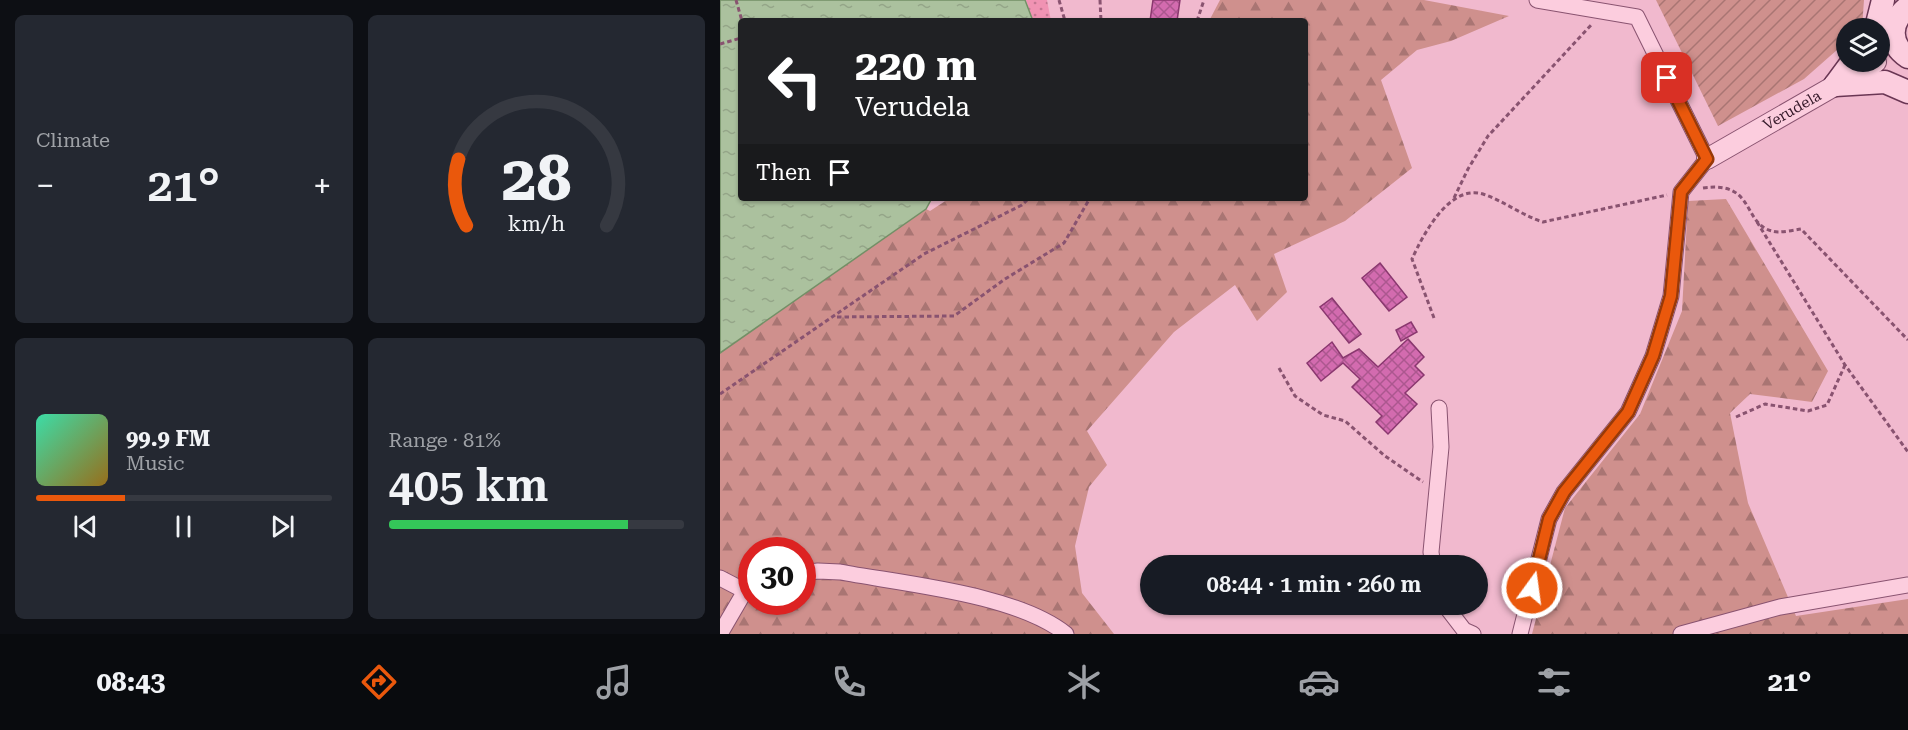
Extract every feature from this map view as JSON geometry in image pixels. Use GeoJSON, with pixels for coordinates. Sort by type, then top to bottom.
{"type":"FeatureCollection","features":[{"type":"Feature","properties":{"kind":"main road"},"geometry":{"type":"LineString","coordinates":[[1886,18],[1898,5]]}},
{"type":"Feature","properties":{"kind":"main road"},"geometry":{"type":"LineString","coordinates":[[1891,57],[1895,43],[1894,27],[1898,5]]}},
{"type":"Feature","properties":{"kind":"main road"},"geometry":{"type":"LineString","coordinates":[[1835,85],[1845,72]]}},
{"type":"Feature","properties":{"kind":"main road"},"geometry":{"type":"LineString","coordinates":[[1835,85],[1885,82],[1908,92]]}},
{"type":"Feature","properties":{"kind":"street"},"geometry":{"type":"LineString","coordinates":[[1537,0],[1637,17],[1707,159]]}},
{"type":"Feature","properties":{"kind":"street","name":"Verudela"},"geometry":{"type":"LineString","coordinates":[[1681,192],[1707,159],[1835,85],[1891,57]]}},
{"type":"Feature","properties":{"kind":"street"},"geometry":{"type":"LineString","coordinates":[[1520,634],[1549,519],[1564,492],[1628,412],[1653,356],[1671,296],[1681,192]]}},
{"type":"Feature","properties":{"kind":"street"},"geometry":{"type":"LineString","coordinates":[[1431,555],[1441,447],[1439,408]]}},
{"type":"Feature","properties":{"kind":"street"},"geometry":{"type":"LineString","coordinates":[[816,570],[840,572],[974,598],[1029,613],[1066,634]]}},
{"type":"Feature","properties":{"kind":"street"},"geometry":{"type":"LineString","coordinates":[[720,578],[738,586]]}},
{"type":"Feature","properties":{"kind":"street"},"geometry":{"type":"LineString","coordinates":[[1681,634],[1780,607],[1908,585]]}},
{"type":"Feature","properties":{"kind":"street"},"geometry":{"type":"LineString","coordinates":[[720,634],[738,606]]}},
{"type":"Feature","properties":{"kind":"street"},"geometry":{"type":"LineString","coordinates":[[1452,615],[1464,630],[1473,634]]}},
{"type":"Feature","properties":{"kind":"path"},"geometry":{"type":"LineString","coordinates":[[736,0],[741,18]]}},
{"type":"Feature","properties":{"kind":"path"},"geometry":{"type":"LineString","coordinates":[[1059,0],[1064,18]]}},
{"type":"Feature","properties":{"kind":"path"},"geometry":{"type":"LineString","coordinates":[[1100,0],[1101,18]]}},
{"type":"Feature","properties":{"kind":"path"},"geometry":{"type":"LineString","coordinates":[[1198,18],[1204,0]]}},
{"type":"Feature","properties":{"kind":"path"},"geometry":{"type":"LineString","coordinates":[[1434,318],[1412,259],[1426,229],[1454,198],[1488,135],[1604,12]]}},
{"type":"Feature","properties":{"kind":"path"},"geometry":{"type":"LineString","coordinates":[[720,44],[738,39]]}},
{"type":"Feature","properties":{"kind":"path"},"geometry":{"type":"LineString","coordinates":[[1454,198],[1479,193],[1498,200],[1525,216],[1543,222],[1681,192],[1721,186],[1740,194],[1845,365],[1908,452]]}},
{"type":"Feature","properties":{"kind":"path"},"geometry":{"type":"LineString","coordinates":[[720,394],[924,254],[1026,201]]}},
{"type":"Feature","properties":{"kind":"path"},"geometry":{"type":"LineString","coordinates":[[835,317],[954,316],[1005,279],[1064,243],[1088,201]]}},
{"type":"Feature","properties":{"kind":"path"},"geometry":{"type":"LineString","coordinates":[[1756,221],[1776,232],[1802,229],[1908,340]]}},
{"type":"Feature","properties":{"kind":"path"},"geometry":{"type":"LineString","coordinates":[[1736,417],[1765,404],[1808,411],[1827,405],[1845,365]]}},
{"type":"Feature","properties":{"kind":"path"},"geometry":{"type":"LineString","coordinates":[[1279,368],[1295,396],[1323,415],[1345,421],[1384,456],[1437,491]]}},
{"type":"Feature","properties":{"kind":"green space"},"geometry":{"type":"Polygon","coordinates":[[[1220,0],[1424,0],[1509,16],[1451,41],[1417,50],[1381,80],[1412,168],[1345,221],[1274,254],[1287,292],[1257,321],[1235,285],[1174,332],[1087,431],[1107,465],[1089,487],[1075,546],[1082,593],[1114,634],[720,634],[720,353],[926,209],[930,211],[945,201],[1308,201],[1308,18],[1211,18],[1220,0]]]}},
{"type":"Feature","properties":{"kind":"green space"},"geometry":{"type":"Polygon","coordinates":[[[1656,0],[1864,0],[1863,18],[1836,18],[1836,51],[1804,79],[1718,126],[1656,0]]]}},
{"type":"Feature","properties":{"kind":"green space"},"geometry":{"type":"Polygon","coordinates":[[[1726,199],[1828,371],[1812,402],[1750,394],[1730,413],[1748,503],[1796,616],[1908,599],[1908,634],[1532,634],[1565,508],[1640,414],[1682,311],[1688,201],[1726,199]]]}},
{"type":"Feature","properties":{"kind":"sand"},"geometry":{"type":"Polygon","coordinates":[[[1026,0],[1047,0],[1050,18],[1032,18],[1026,0]]]}},
{"type":"Feature","properties":{"kind":"water"},"geometry":{"type":"Polygon","coordinates":[[[720,0],[1025,0],[1032,18],[738,18],[738,201],[930,201],[926,209],[720,353],[720,0]]]}},
{"type":"Feature","properties":{"kind":"building"},"geometry":{"type":"Polygon","coordinates":[[[1153,0],[1180,0],[1177,18],[1150,18],[1153,0]]]}},
{"type":"Feature","properties":{"kind":"building"},"geometry":{"type":"Polygon","coordinates":[[[1380,263],[1407,297],[1389,311],[1362,278],[1380,263]]]}},
{"type":"Feature","properties":{"kind":"building"},"geometry":{"type":"Polygon","coordinates":[[[1332,298],[1361,334],[1349,343],[1320,307],[1332,298]]]}},
{"type":"Feature","properties":{"kind":"building"},"geometry":{"type":"Polygon","coordinates":[[[1411,322],[1417,332],[1401,341],[1396,330],[1411,322]]]}},
{"type":"Feature","properties":{"kind":"building"},"geometry":{"type":"Polygon","coordinates":[[[1408,339],[1424,357],[1415,366],[1424,375],[1405,393],[1417,404],[1388,434],[1376,422],[1382,416],[1352,387],[1360,379],[1343,363],[1321,381],[1307,363],[1332,342],[1343,358],[1359,349],[1378,367],[1408,339]]]}},
{"type":"Feature","properties":{"kind":"route"},"geometry":{"type":"LineString","coordinates":[[1532,588],[1549,519],[1564,492],[1628,412],[1653,356],[1671,296],[1681,192],[1707,159],[1667,78]]}}]}
